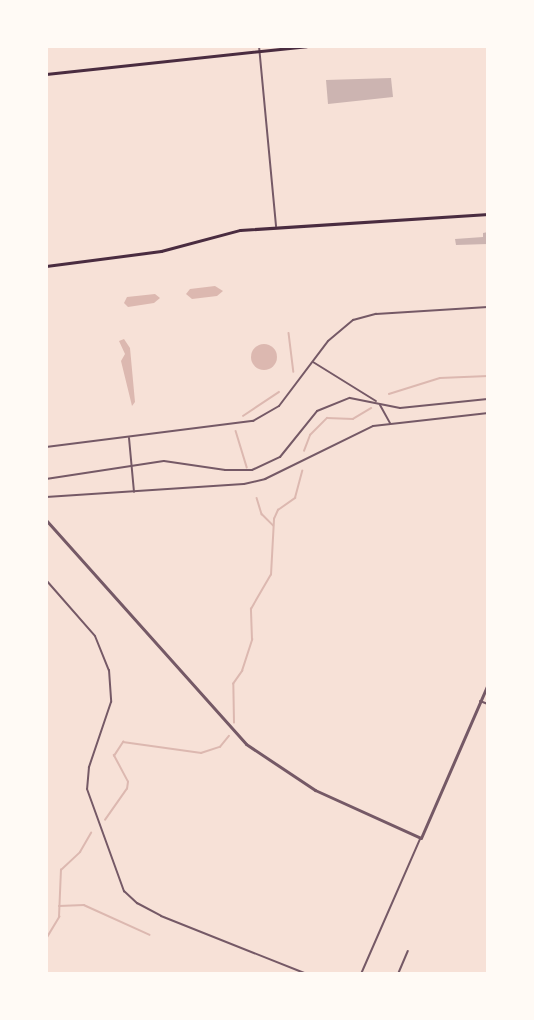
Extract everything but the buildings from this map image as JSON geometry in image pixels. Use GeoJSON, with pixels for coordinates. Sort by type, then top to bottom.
{"type":"FeatureCollection","features":[{"type":"Feature","properties":{"kind":"main road"},"geometry":{"type":"LineString","coordinates":[[46,74],[260,48],[306,46]]}},
{"type":"Feature","properties":{"kind":"main road"},"geometry":{"type":"LineString","coordinates":[[46,266],[161,250],[226,232],[276,226],[488,214]]}},
{"type":"Feature","properties":{"kind":"street"},"geometry":{"type":"LineString","coordinates":[[260,48],[276,226]]}},
{"type":"Feature","properties":{"kind":"street"},"geometry":{"type":"LineString","coordinates":[[46,447],[262,417],[284,402],[335,333],[360,317],[488,307]]}},
{"type":"Feature","properties":{"kind":"street"},"geometry":{"type":"LineString","coordinates":[[313,362],[347,380],[379,404],[390,423]]}},
{"type":"Feature","properties":{"kind":"street"},"geometry":{"type":"LineString","coordinates":[[46,479],[164,460],[225,470],[252,470],[280,457],[317,411],[350,398],[400,408],[488,399]]}},
{"type":"Feature","properties":{"kind":"street"},"geometry":{"type":"LineString","coordinates":[[46,497],[254,482],[366,429],[390,423],[488,413]]}},
{"type":"Feature","properties":{"kind":"street"},"geometry":{"type":"LineString","coordinates":[[129,437],[134,492]]}},
{"type":"Feature","properties":{"kind":"street"},"geometry":{"type":"LineString","coordinates":[[46,520],[246,744],[315,790],[420,838]]}},
{"type":"Feature","properties":{"kind":"street"},"geometry":{"type":"LineString","coordinates":[[46,580],[95,636],[109,670],[111,702],[89,767],[87,789],[124,891],[155,913],[307,974]]}},
{"type":"Feature","properties":{"kind":"street"},"geometry":{"type":"LineString","coordinates":[[361,974],[488,684]]}},
{"type":"Feature","properties":{"kind":"street"},"geometry":{"type":"LineString","coordinates":[[480,701],[488,704]]}},
{"type":"Feature","properties":{"kind":"street"},"geometry":{"type":"LineString","coordinates":[[398,974],[408,951]]}},
{"type":"Feature","properties":{"kind":"shaded area"},"geometry":{"type":"Polygon","coordinates":[[[215,286],[223,291],[217,296],[192,299],[186,294],[190,289],[215,286]]]}},
{"type":"Feature","properties":{"kind":"shaded area"},"geometry":{"type":"Polygon","coordinates":[[[155,294],[160,298],[154,303],[128,307],[124,303],[127,297],[155,294]]]}},
{"type":"Feature","properties":{"kind":"shaded area"},"geometry":{"type":"Polygon","coordinates":[[[124,339],[130,348],[135,402],[132,406],[121,361],[125,354],[119,341],[124,339]]]}},
{"type":"Feature","properties":{"kind":"shaded area"},"geometry":{"type":"Polygon","coordinates":[[[264,344],[273,348],[277,357],[273,366],[264,370],[255,366],[251,357],[255,348],[264,344]]]}},
{"type":"Feature","properties":{"kind":"waterway"},"geometry":{"type":"LineString","coordinates":[[289,333],[294,372]]}},
{"type":"Feature","properties":{"kind":"waterway"},"geometry":{"type":"LineString","coordinates":[[389,394],[440,378],[488,376]]}},
{"type":"Feature","properties":{"kind":"waterway"},"geometry":{"type":"LineString","coordinates":[[243,416],[279,392]]}},
{"type":"Feature","properties":{"kind":"waterway"},"geometry":{"type":"LineString","coordinates":[[304,451],[310,435],[327,418],[353,419],[371,408]]}},
{"type":"Feature","properties":{"kind":"waterway"},"geometry":{"type":"LineString","coordinates":[[236,431],[247,467]]}},
{"type":"Feature","properties":{"kind":"waterway"},"geometry":{"type":"LineString","coordinates":[[234,723],[233,684],[242,671],[252,640],[251,609],[271,575],[274,519],[278,510],[295,498],[302,471]]}},
{"type":"Feature","properties":{"kind":"waterway"},"geometry":{"type":"LineString","coordinates":[[257,498],[262,514],[273,525]]}},
{"type":"Feature","properties":{"kind":"waterway"},"geometry":{"type":"LineString","coordinates":[[105,820],[127,789],[128,782],[114,756],[123,742],[201,753],[220,747],[229,736]]}},
{"type":"Feature","properties":{"kind":"waterway"},"geometry":{"type":"LineString","coordinates":[[46,939],[59,917],[61,870],[80,852],[91,833]]}},
{"type":"Feature","properties":{"kind":"waterway"},"geometry":{"type":"LineString","coordinates":[[59,906],[84,905],[150,935]]}}]}
